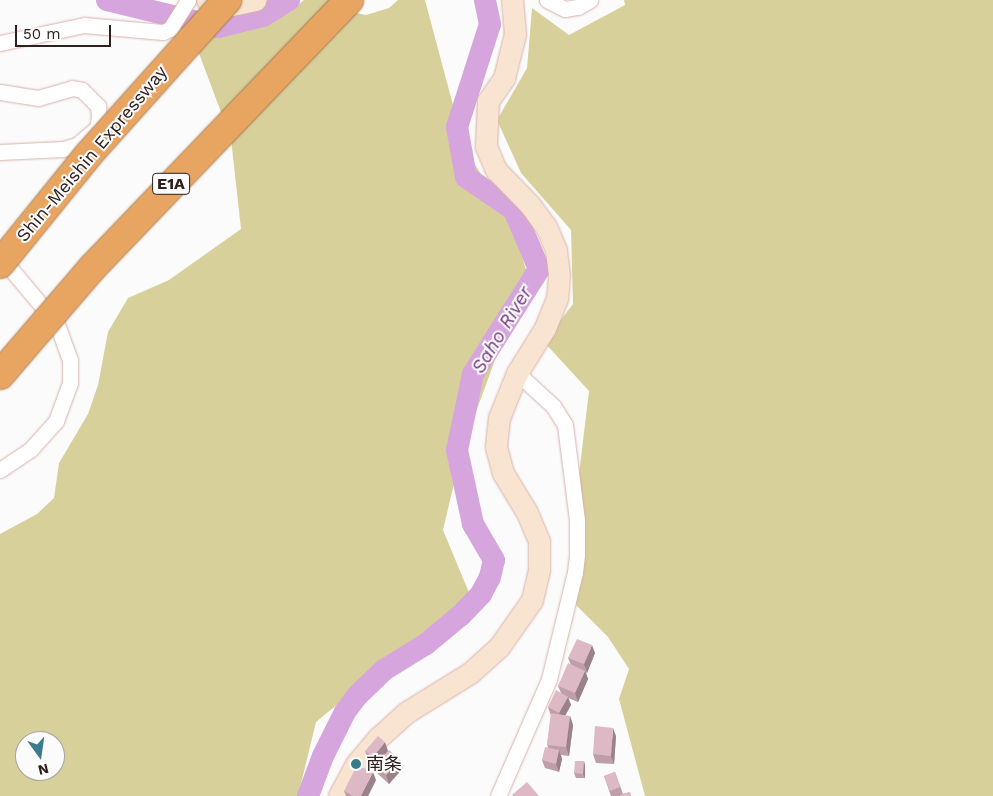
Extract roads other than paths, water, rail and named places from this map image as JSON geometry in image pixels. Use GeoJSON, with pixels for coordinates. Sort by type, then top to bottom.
{"type":"FeatureCollection","features":[{"type":"Feature","properties":{"kind":"highway","name":"Shin-Meishin Expressway"},"geometry":{"type":"LineString","coordinates":[[0,264],[89,154],[227,0]]}},
{"type":"Feature","properties":{"kind":"highway","name":"E1A"},"geometry":{"type":"LineString","coordinates":[[0,375],[93,267],[349,0]]}},
{"type":"Feature","properties":{"kind":"main road"},"geometry":{"type":"LineString","coordinates":[[194,0],[232,5],[255,0]]}},
{"type":"Feature","properties":{"kind":"main road"},"geometry":{"type":"LineString","coordinates":[[339,796],[356,764],[378,738],[407,712],[470,673],[499,647],[532,600],[539,570],[538,541],[526,511],[503,473],[496,446],[499,418],[516,373],[554,306],[559,275],[556,250],[546,227],[530,205],[496,170],[486,146],[488,101],[504,78],[515,34],[512,0]]}},
{"type":"Feature","properties":{"kind":"street"},"geometry":{"type":"LineString","coordinates":[[0,43],[84,24],[153,34],[170,28],[194,0]]}},
{"type":"Feature","properties":{"kind":"street"},"geometry":{"type":"LineString","coordinates":[[546,0],[565,9],[578,7],[590,0]]}},
{"type":"Feature","properties":{"kind":"street"},"geometry":{"type":"LineString","coordinates":[[0,92],[38,98],[72,88],[82,90],[98,106],[99,117],[97,128],[78,145],[63,149],[0,152]]}},
{"type":"Feature","properties":{"kind":"street"},"geometry":{"type":"LineString","coordinates":[[0,255],[57,324],[70,360],[70,383],[56,421],[44,437],[0,470]]}},
{"type":"Feature","properties":{"kind":"street"},"geometry":{"type":"LineString","coordinates":[[498,796],[549,679],[576,572],[577,555],[577,520],[565,425],[553,406],[516,373]]}},
{"type":"Feature","properties":{"kind":"waterway","name":"Saho River"},"geometry":{"type":"LineString","coordinates":[[107,0],[218,27],[263,16],[289,0]]}},
{"type":"Feature","properties":{"kind":"waterway","name":"Saho River"},"geometry":{"type":"LineString","coordinates":[[308,796],[323,756],[345,712],[358,695],[384,670],[426,644],[461,615],[481,594],[490,577],[494,560],[473,524],[457,450],[473,374],[539,269],[514,210],[466,177],[457,127],[490,24],[485,0]]}},
{"type":"Feature","properties":{"kind":"place","name":"南条"},"geometry":{"type":"Point","coordinates":[356,764]}}]}
